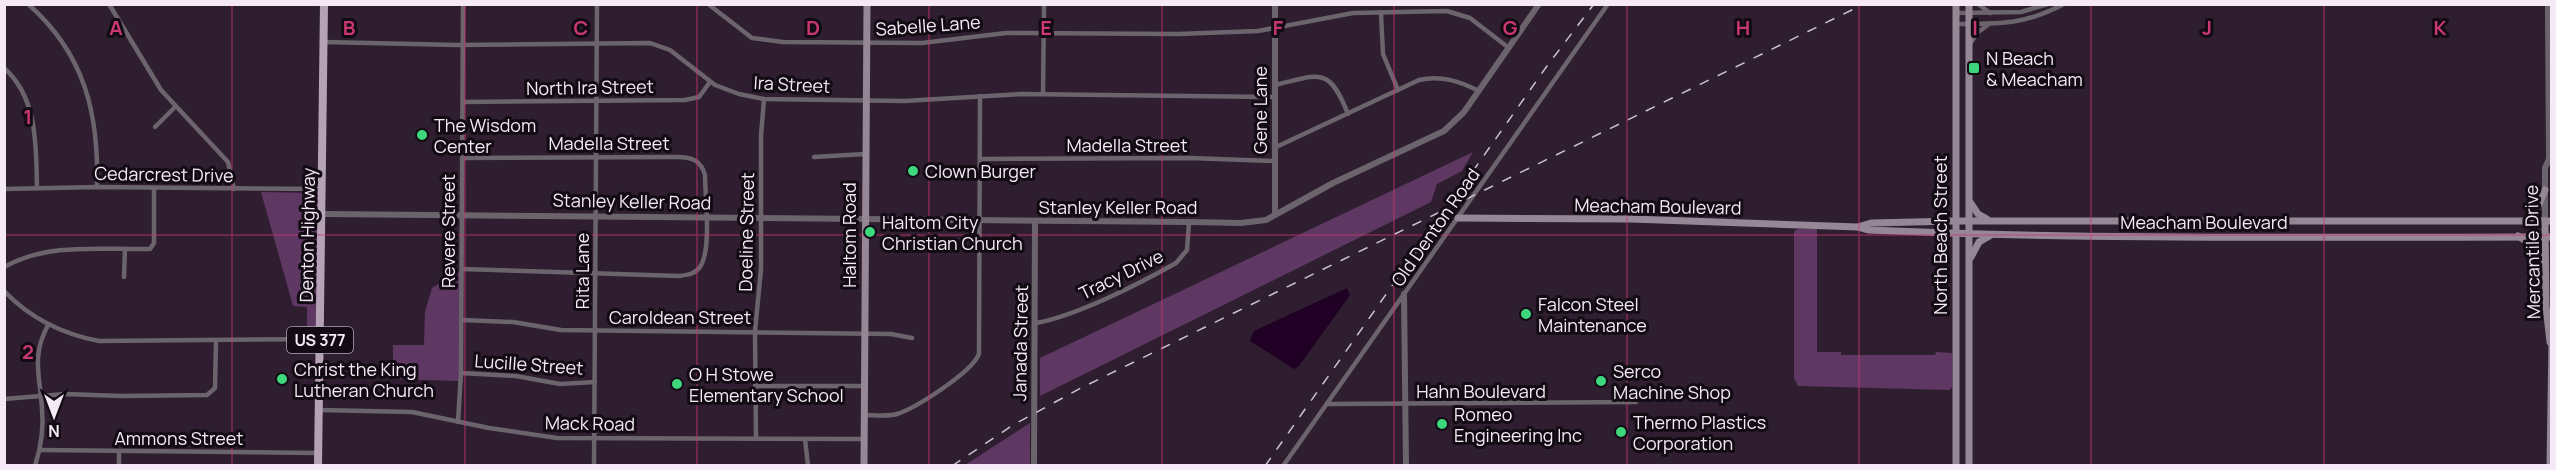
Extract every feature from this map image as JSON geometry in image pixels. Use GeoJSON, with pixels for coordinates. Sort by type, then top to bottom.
{"type":"FeatureCollection","features":[{"type":"Feature","properties":{"kind":"main road","name":"Denton Highway"},"geometry":{"type":"LineString","coordinates":[[318,465],[324,4]]}},
{"type":"Feature","properties":{"kind":"main road","name":"Haltom Road"},"geometry":{"type":"LineString","coordinates":[[864,465],[867,4]]}},
{"type":"Feature","properties":{"kind":"main road","name":"North Beach Street"},"geometry":{"type":"LineString","coordinates":[[1956,4],[1954,221],[1956,465]]}},
{"type":"Feature","properties":{"kind":"main road","name":"North Beach Street"},"geometry":{"type":"LineString","coordinates":[[1969,4],[1969,465]]}},
{"type":"Feature","properties":{"kind":"main road"},"geometry":{"type":"LineString","coordinates":[[1956,87],[1970,87]]}},
{"type":"Feature","properties":{"kind":"main road"},"geometry":{"type":"LineString","coordinates":[[1955,122],[1969,122]]}},
{"type":"Feature","properties":{"kind":"main road"},"geometry":{"type":"LineString","coordinates":[[2525,222],[2534,216],[2545,190]]}},
{"type":"Feature","properties":{"kind":"main road"},"geometry":{"type":"LineString","coordinates":[[1969,199],[1978,214],[1992,221]]}},
{"type":"Feature","properties":{"kind":"main road","name":"Meacham Boulevard"},"geometry":{"type":"LineString","coordinates":[[1458,218],[1630,219],[1858,226],[1870,223],[1954,221],[2548,221]]}},
{"type":"Feature","properties":{"kind":"main road"},"geometry":{"type":"LineString","coordinates":[[2251,221],[2251,237]]}},
{"type":"Feature","properties":{"kind":"main road","name":"Mercantile Drive"},"geometry":{"type":"LineString","coordinates":[[2548,221],[2545,264],[2546,306],[2551,345],[2550,465]]}},
{"type":"Feature","properties":{"kind":"main road","name":"Meacham Boulevard"},"geometry":{"type":"LineString","coordinates":[[1858,226],[1869,230],[1955,234],[2548,237]]}},
{"type":"Feature","properties":{"kind":"main road"},"geometry":{"type":"LineString","coordinates":[[1970,262],[1975,246],[1992,234]]}},
{"type":"Feature","properties":{"kind":"main road"},"geometry":{"type":"LineString","coordinates":[[2518,236],[2534,246],[2545,264]]}},
{"type":"Feature","properties":{"kind":"main road","name":"Mercantile Drive"},"geometry":{"type":"LineString","coordinates":[[2551,345],[2552,339]]}},
{"type":"Feature","properties":{"kind":"main road"},"geometry":{"type":"LineString","coordinates":[[1956,348],[1969,348]]}},
{"type":"Feature","properties":{"kind":"street"},"geometry":{"type":"LineString","coordinates":[[28,4],[63,41],[85,85],[98,143],[97,187]]}},
{"type":"Feature","properties":{"kind":"street"},"geometry":{"type":"LineString","coordinates":[[109,4],[149,74],[175,107],[228,162],[234,189]]}},
{"type":"Feature","properties":{"kind":"street","name":"Revere Street"},"geometry":{"type":"LineString","coordinates":[[458,422],[462,320],[463,4]]}},
{"type":"Feature","properties":{"kind":"street","name":"Rita Lane"},"geometry":{"type":"LineString","coordinates":[[594,465],[595,215],[598,157],[597,4]]}},
{"type":"Feature","properties":{"kind":"street"},"geometry":{"type":"LineString","coordinates":[[1043,94],[1044,4]]}},
{"type":"Feature","properties":{"kind":"street","name":"Gene Lane"},"geometry":{"type":"LineString","coordinates":[[1275,4],[1275,215]]}},
{"type":"Feature","properties":{"kind":"street","name":"Stanley Keller Road"},"geometry":{"type":"LineString","coordinates":[[323,214],[1253,222],[1275,215],[1333,183],[1444,131],[1464,112],[1539,4]]}},
{"type":"Feature","properties":{"kind":"street","name":"Old Denton Road"},"geometry":{"type":"LineString","coordinates":[[1283,465],[1608,4]]}},
{"type":"Feature","properties":{"kind":"street"},"geometry":{"type":"LineString","coordinates":[[1978,4],[1990,13]]}},
{"type":"Feature","properties":{"kind":"street"},"geometry":{"type":"LineString","coordinates":[[1956,13],[2021,12],[2048,4]]}},
{"type":"Feature","properties":{"kind":"street"},"geometry":{"type":"LineString","coordinates":[[1956,24],[2025,21],[2064,4]]}},
{"type":"Feature","properties":{"kind":"street","name":"Mercantile Drive"},"geometry":{"type":"LineString","coordinates":[[2548,4],[2550,161],[2545,168],[2548,221]]}},
{"type":"Feature","properties":{"kind":"street","name":"Sabelle Lane"},"geometry":{"type":"LineString","coordinates":[[711,5],[746,34],[759,40],[866,43],[922,43],[994,34],[1178,34],[1275,29],[1344,14],[1447,11],[1474,20],[1509,48]]}},
{"type":"Feature","properties":{"kind":"street"},"geometry":{"type":"LineString","coordinates":[[1381,13],[1383,54],[1398,90]]}},
{"type":"Feature","properties":{"kind":"street"},"geometry":{"type":"LineString","coordinates":[[1969,46],[1977,33],[1989,24]]}},
{"type":"Feature","properties":{"kind":"street","name":"Ira Street"},"geometry":{"type":"LineString","coordinates":[[324,42],[463,44],[629,41],[660,45],[681,58],[710,82],[739,94],[764,99],[904,101],[1043,94],[1275,97]]}},
{"type":"Feature","properties":{"kind":"street"},"geometry":{"type":"LineString","coordinates":[[4,68],[20,86],[29,106],[36,140],[37,188]]}},
{"type":"Feature","properties":{"kind":"street"},"geometry":{"type":"LineString","coordinates":[[1275,85],[1312,77],[1325,78],[1339,91],[1347,114]]}},
{"type":"Feature","properties":{"kind":"street"},"geometry":{"type":"LineString","coordinates":[[1274,148],[1419,80],[1438,77],[1461,82],[1479,91]]}},
{"type":"Feature","properties":{"kind":"street","name":"North Ira Street"},"geometry":{"type":"LineString","coordinates":[[463,102],[695,99],[702,94],[710,82]]}},
{"type":"Feature","properties":{"kind":"street"},"geometry":{"type":"LineString","coordinates":[[864,415],[895,414],[906,410],[976,361],[980,350],[980,96]]}},
{"type":"Feature","properties":{"kind":"street","name":"Doeline Street"},"geometry":{"type":"LineString","coordinates":[[756,439],[755,331],[761,269],[761,136],[764,99]]}},
{"type":"Feature","properties":{"kind":"street"},"geometry":{"type":"LineString","coordinates":[[155,127],[175,107]]}},
{"type":"Feature","properties":{"kind":"street"},"geometry":{"type":"LineString","coordinates":[[814,157],[865,154]]}},
{"type":"Feature","properties":{"kind":"street","name":"Madella Street"},"geometry":{"type":"LineString","coordinates":[[462,158],[677,157],[694,159],[703,168],[705,175],[706,217]]}},
{"type":"Feature","properties":{"kind":"street","name":"Madella Street"},"geometry":{"type":"LineString","coordinates":[[980,159],[1190,158],[1274,161]]}},
{"type":"Feature","properties":{"kind":"street","name":"Cedarcrest Drive"},"geometry":{"type":"LineString","coordinates":[[4,189],[97,187],[323,189]]}},
{"type":"Feature","properties":{"kind":"street"},"geometry":{"type":"LineString","coordinates":[[4,267],[21,258],[59,249],[150,249],[153,247],[154,188]]}},
{"type":"Feature","properties":{"kind":"street"},"geometry":{"type":"LineString","coordinates":[[462,269],[596,274],[692,274],[699,268],[705,252],[706,217]]}},
{"type":"Feature","properties":{"kind":"street","name":"Janada Street"},"geometry":{"type":"LineString","coordinates":[[1034,465],[1035,221]]}},
{"type":"Feature","properties":{"kind":"street","name":"Tracy Drive"},"geometry":{"type":"LineString","coordinates":[[1036,323],[1069,314],[1176,263],[1187,250],[1189,222]]}},
{"type":"Feature","properties":{"kind":"street"},"geometry":{"type":"LineString","coordinates":[[124,277],[125,249]]}},
{"type":"Feature","properties":{"kind":"street"},"geometry":{"type":"LineString","coordinates":[[4,291],[48,325],[82,338],[99,341],[320,339]]}},
{"type":"Feature","properties":{"kind":"street"},"geometry":{"type":"LineString","coordinates":[[1404,294],[1406,465]]}},
{"type":"Feature","properties":{"kind":"street","name":"Caroldean Street"},"geometry":{"type":"LineString","coordinates":[[462,320],[513,322],[561,330],[864,333],[891,334],[912,338]]}},
{"type":"Feature","properties":{"kind":"street"},"geometry":{"type":"LineString","coordinates":[[35,465],[40,450],[43,422],[37,350],[48,325]]}},
{"type":"Feature","properties":{"kind":"street"},"geometry":{"type":"LineString","coordinates":[[4,399],[17,400],[41,395],[207,395],[215,388],[216,341]]}},
{"type":"Feature","properties":{"kind":"street","name":"Lucille Street"},"geometry":{"type":"LineString","coordinates":[[461,373],[516,376],[550,383],[595,382]]}},
{"type":"Feature","properties":{"kind":"street"},"geometry":{"type":"LineString","coordinates":[[755,386],[864,386]]}},
{"type":"Feature","properties":{"kind":"street","name":"Hahn Boulevard"},"geometry":{"type":"LineString","coordinates":[[1327,404],[1636,402]]}},
{"type":"Feature","properties":{"kind":"street","name":"Mack Road"},"geometry":{"type":"LineString","coordinates":[[319,410],[403,412],[538,436],[864,439]]}},
{"type":"Feature","properties":{"kind":"street"},"geometry":{"type":"LineString","coordinates":[[805,439],[808,465]]}},
{"type":"Feature","properties":{"kind":"street","name":"Ammons Street"},"geometry":{"type":"LineString","coordinates":[[40,450],[318,453]]}},
{"type":"Feature","properties":{"kind":"street"},"geometry":{"type":"LineString","coordinates":[[119,452],[119,465]]}},
{"type":"Feature","properties":{"kind":"shaded area"},"geometry":{"type":"Polygon","coordinates":[[[1473,152],[1462,171],[1437,184],[1431,202],[1040,396],[1040,358],[1473,152]]]}},
{"type":"Feature","properties":{"kind":"shaded area"},"geometry":{"type":"Polygon","coordinates":[[[261,192],[316,193],[318,197],[316,331],[313,337],[307,337],[307,307],[293,306],[261,192]]]}},
{"type":"Feature","properties":{"kind":"shaded area"},"geometry":{"type":"Polygon","coordinates":[[[1797,229],[1817,229],[1817,352],[1841,352],[1841,355],[1952,353],[1952,387],[1949,390],[1798,386],[1794,378],[1794,232],[1797,229]]]}},
{"type":"Feature","properties":{"kind":"shaded area"},"geometry":{"type":"Polygon","coordinates":[[[460,271],[459,381],[393,379],[393,345],[424,345],[425,312],[432,288],[460,271]]]}},
{"type":"Feature","properties":{"kind":"shaded area"},"geometry":{"type":"Polygon","coordinates":[[[1347,288],[1350,295],[1299,366],[1294,369],[1250,341],[1254,331],[1347,288]]]}},
{"type":"Feature","properties":{"kind":"shaded area"},"geometry":{"type":"Polygon","coordinates":[[[1030,423],[1030,465],[965,465],[1030,423]]]}},
{"type":"Feature","properties":{"kind":"railway"},"geometry":{"type":"LineString","coordinates":[[1265,466],[1547,66],[1594,4]]}},
{"type":"Feature","properties":{"kind":"railway"},"geometry":{"type":"LineString","coordinates":[[952,466],[1013,425],[1081,388],[1864,4]]}},
{"type":"Feature","properties":{"kind":"place","name":"N Beach & Meacham"},"geometry":{"type":"Point","coordinates":[1974,68]}},
{"type":"Feature","properties":{"kind":"place","name":"The Wisdom Center"},"geometry":{"type":"Point","coordinates":[422,135]}},
{"type":"Feature","properties":{"kind":"place","name":"Clown Burger"},"geometry":{"type":"Point","coordinates":[913,171]}},
{"type":"Feature","properties":{"kind":"place","name":"Haltom City Christian Church"},"geometry":{"type":"Point","coordinates":[870,232]}},
{"type":"Feature","properties":{"kind":"place","name":"Falcon Steel Maintenance"},"geometry":{"type":"Point","coordinates":[1526,314]}},
{"type":"Feature","properties":{"kind":"place","name":"Christ the King Lutheran Church"},"geometry":{"type":"Point","coordinates":[282,379]}},
{"type":"Feature","properties":{"kind":"place","name":"Serco Machine Shop"},"geometry":{"type":"Point","coordinates":[1601,381]}},
{"type":"Feature","properties":{"kind":"place","name":"O H Stowe Elementary School"},"geometry":{"type":"Point","coordinates":[677,384]}},
{"type":"Feature","properties":{"kind":"place","name":"Romeo Engineering Inc"},"geometry":{"type":"Point","coordinates":[1442,424]}},
{"type":"Feature","properties":{"kind":"place","name":"Thermo Plastics Corporation"},"geometry":{"type":"Point","coordinates":[1621,432]}}]}
